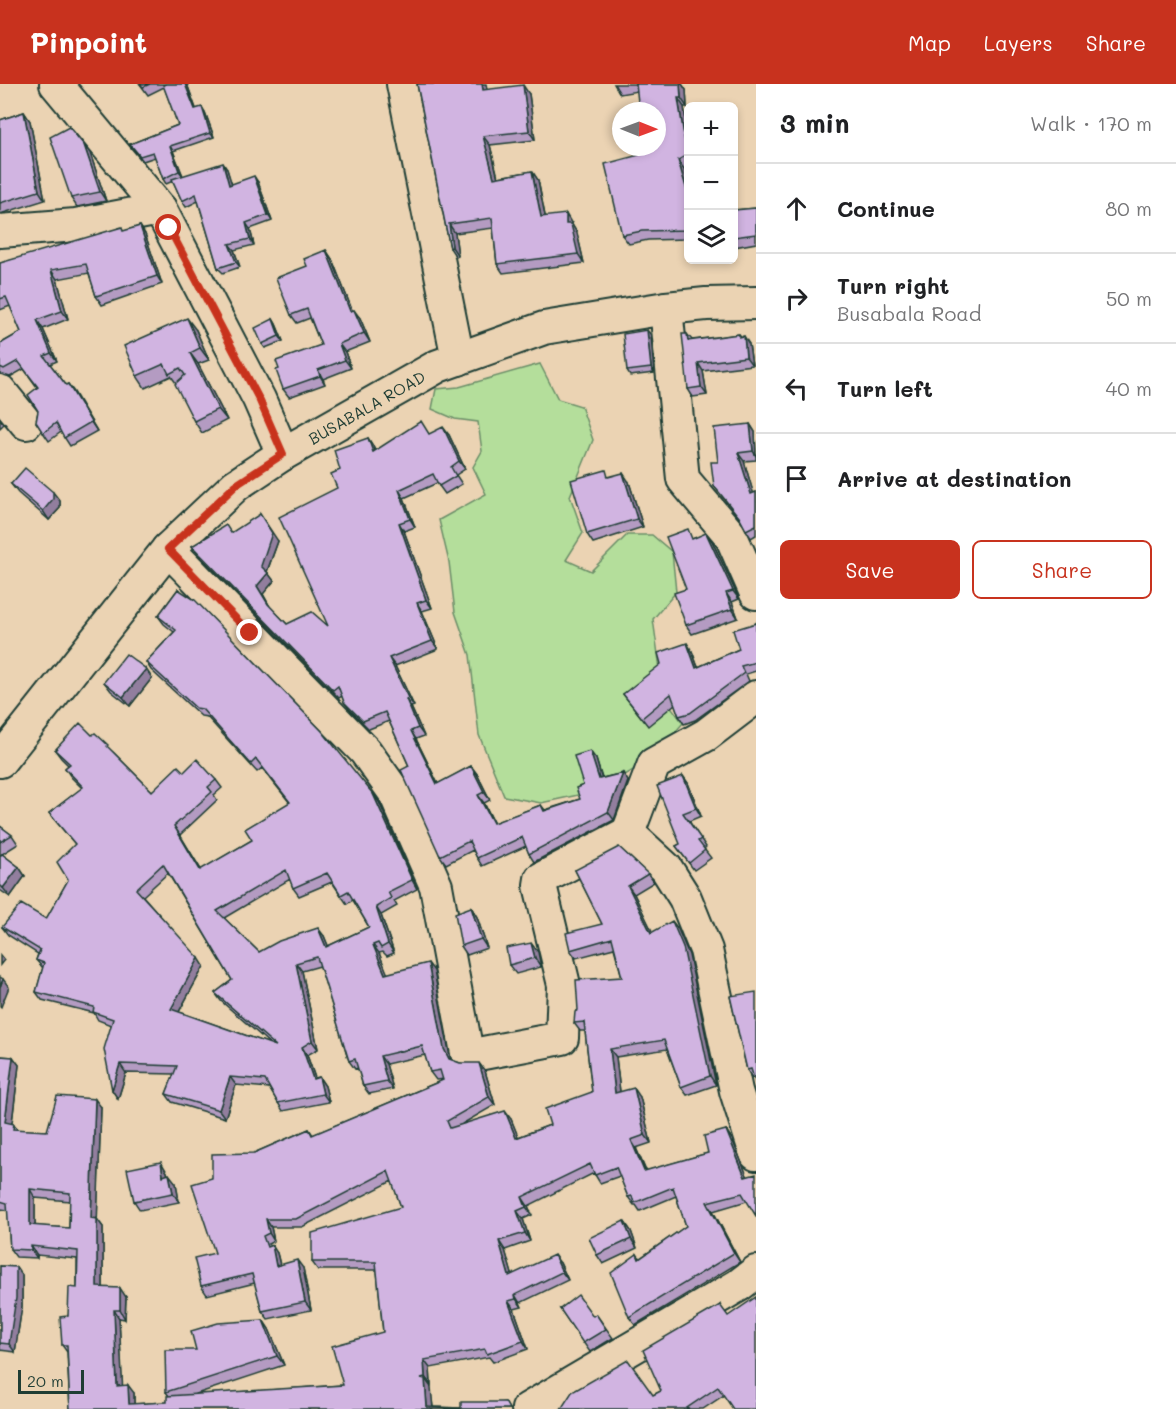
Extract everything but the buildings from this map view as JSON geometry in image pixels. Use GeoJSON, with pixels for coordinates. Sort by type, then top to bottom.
{"type":"FeatureCollection","features":[{"type":"Feature","properties":{"kind":"street"},"geometry":{"type":"LineString","coordinates":[[56,84],[160,209],[259,399],[283,454]]}},
{"type":"Feature","properties":{"kind":"street"},"geometry":{"type":"LineString","coordinates":[[403,84],[458,359]]}},
{"type":"Feature","properties":{"kind":"street"},"geometry":{"type":"LineString","coordinates":[[0,231],[76,225],[160,209]]}},
{"type":"Feature","properties":{"kind":"street","name":"BUSABALA ROAD"},"geometry":{"type":"LineString","coordinates":[[0,761],[168,549],[236,485],[283,454],[438,366],[544,328],[666,308],[756,303]]}},
{"type":"Feature","properties":{"kind":"street"},"geometry":{"type":"LineString","coordinates":[[666,308],[683,478],[731,536],[756,593]]}},
{"type":"Feature","properties":{"kind":"street"},"geometry":{"type":"LineString","coordinates":[[0,391],[26,423]]}},
{"type":"Feature","properties":{"kind":"street"},"geometry":{"type":"LineString","coordinates":[[168,549],[365,751],[395,793],[436,886],[467,1053],[476,1054],[562,1038],[564,985],[540,885],[541,879],[628,833],[654,765],[706,735],[756,697]]}},
{"type":"Feature","properties":{"kind":"street"},"geometry":{"type":"LineString","coordinates":[[628,833],[666,868],[685,898],[706,950],[736,1091],[756,1154]]}},
{"type":"Feature","properties":{"kind":"street"},"geometry":{"type":"LineString","coordinates":[[528,1409],[739,1285],[756,1272]]}},
{"type":"Feature","properties":{"kind":"green space"},"geometry":{"type":"Polygon","coordinates":[[[540,364],[558,399],[581,406],[593,440],[570,496],[583,533],[566,560],[591,571],[627,535],[652,535],[672,552],[676,592],[653,619],[664,697],[683,723],[652,759],[615,781],[578,795],[541,803],[504,796],[479,735],[470,655],[455,612],[449,562],[439,520],[486,494],[473,467],[482,451],[478,422],[455,419],[432,409],[436,389],[459,387],[540,364]]]}},
{"type":"Feature","properties":{"kind":"route"},"geometry":{"type":"LineString","coordinates":[[169,228],[259,399],[283,454],[236,485],[168,549],[250,633]]}}]}
